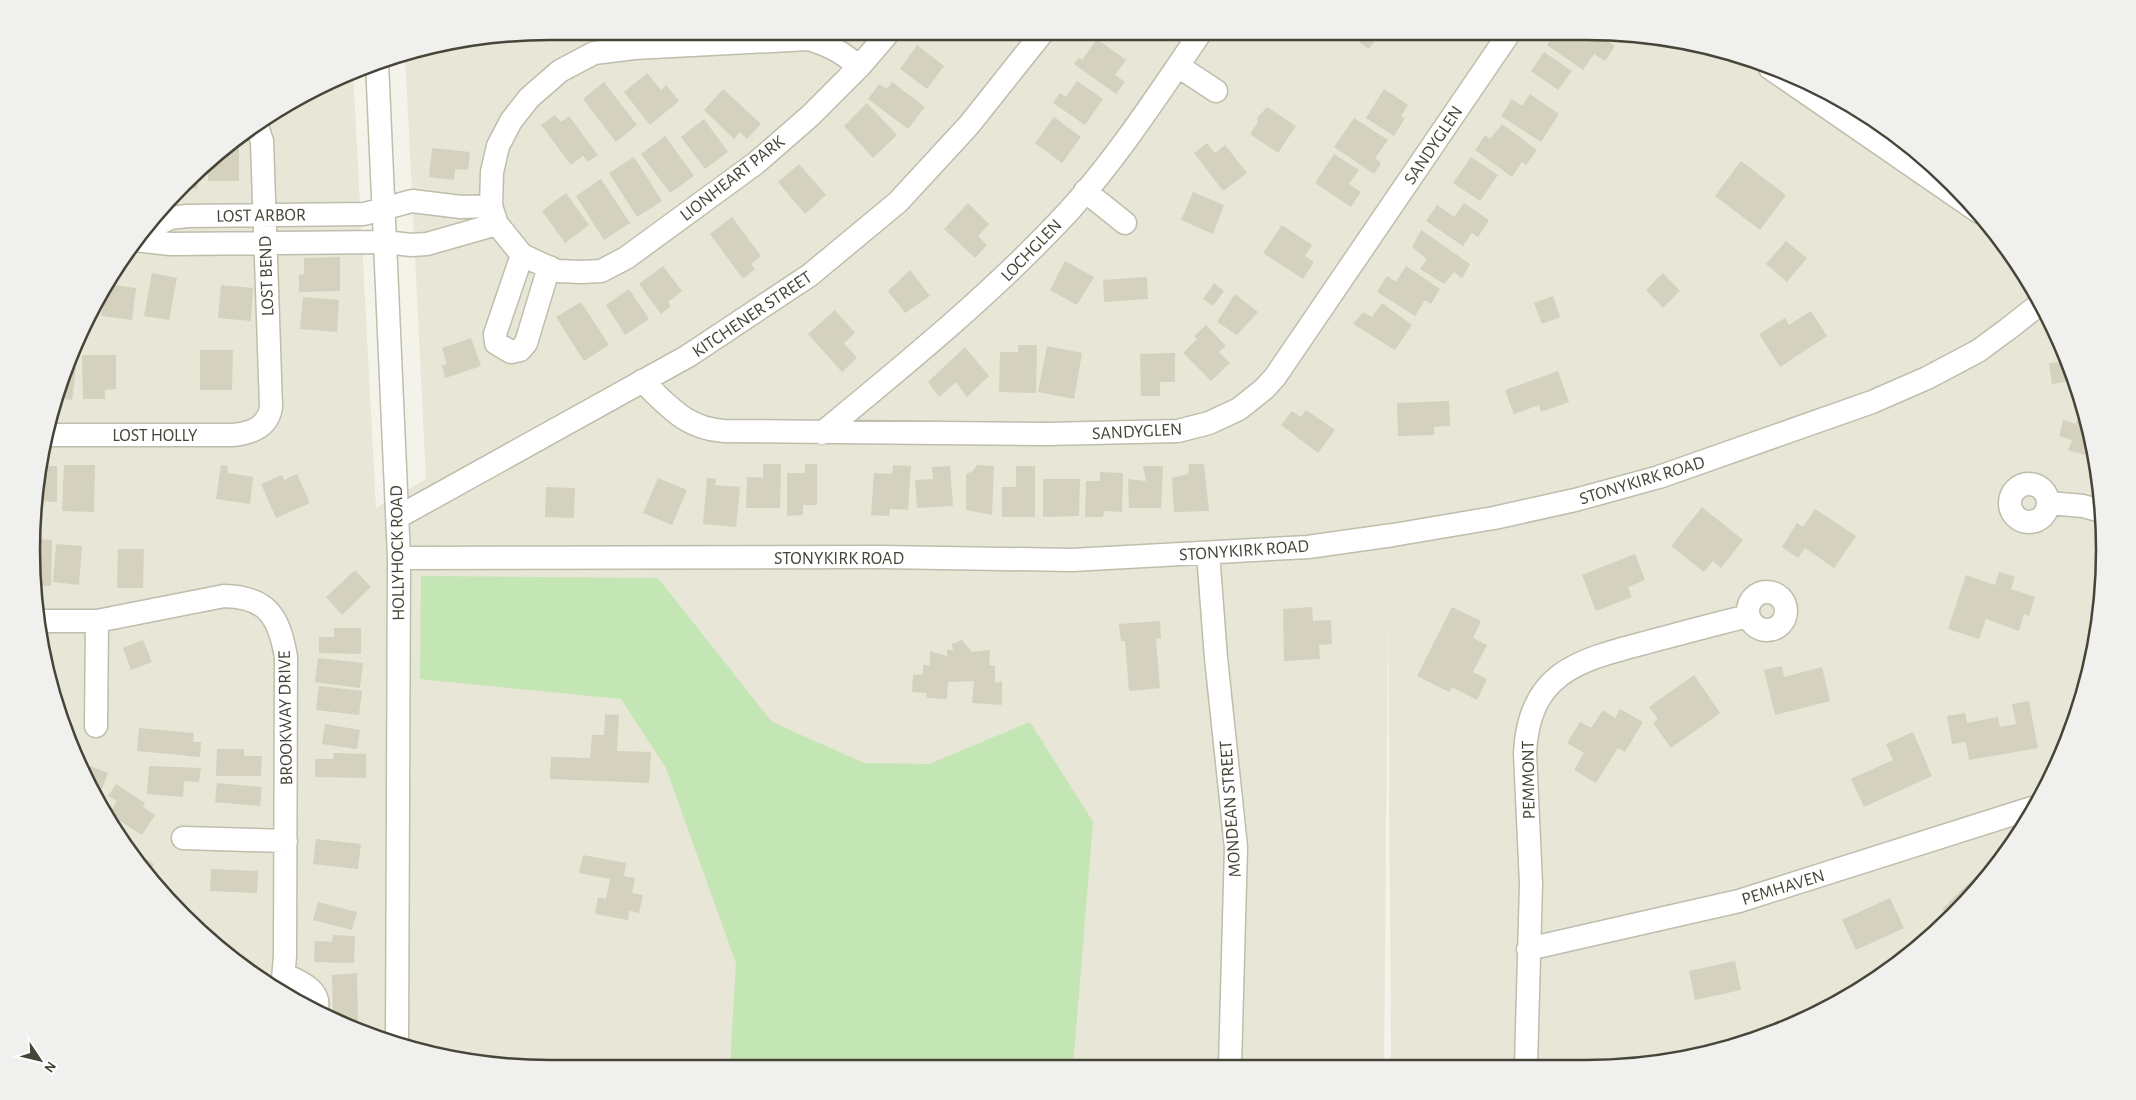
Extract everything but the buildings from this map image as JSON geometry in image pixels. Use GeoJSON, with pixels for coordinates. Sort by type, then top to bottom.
{"type":"FeatureCollection","features":[{"type":"Feature","properties":{"kind":"street"},"geometry":{"type":"LineString","coordinates":[[494,215],[492,172],[498,146],[511,121],[529,98],[560,71],[594,53],[634,48],[790,40]]}},
{"type":"Feature","properties":{"kind":"street"},"geometry":{"type":"LineString","coordinates":[[812,40],[829,45],[843,53],[859,67]]}},
{"type":"Feature","properties":{"kind":"street","name":"LIONHEART PARK"},"geometry":{"type":"LineString","coordinates":[[494,215],[522,256],[557,271],[601,271],[626,258],[756,163],[810,116],[859,67],[882,40]]}},
{"type":"Feature","properties":{"kind":"street","name":"KITCHENER STREET"},"geometry":{"type":"LineString","coordinates":[[398,517],[688,356],[810,275],[898,202],[969,124],[1037,40]]}},
{"type":"Feature","properties":{"kind":"street","name":"LOCHGLEN"},"geometry":{"type":"LineString","coordinates":[[822,433],[982,297],[1024,258],[1069,210],[1114,155],[1196,40]]}},
{"type":"Feature","properties":{"kind":"street","name":"SANDYGLEN"},"geometry":{"type":"LineString","coordinates":[[642,381],[685,420],[708,430],[822,433],[1047,434],[1178,431],[1209,423],[1239,409],[1264,389],[1285,364],[1500,40]]}},
{"type":"Feature","properties":{"kind":"street"},"geometry":{"type":"LineString","coordinates":[[1178,66],[1216,91]]}},
{"type":"Feature","properties":{"kind":"street","name":"HOLLYHOCK ROAD"},"geometry":{"type":"LineString","coordinates":[[377,70],[399,558],[397,1036]]}},
{"type":"Feature","properties":{"kind":"street"},"geometry":{"type":"LineString","coordinates":[[1795,86],[1949,191]]}},
{"type":"Feature","properties":{"kind":"street","name":"LOST BEND"},"geometry":{"type":"LineString","coordinates":[[259,132],[262,141],[271,407],[270,415],[262,426]]}},
{"type":"Feature","properties":{"kind":"street"},"geometry":{"type":"LineString","coordinates":[[1085,191],[1125,223]]}},
{"type":"Feature","properties":{"kind":"street","name":"LOST ARBOR"},"geometry":{"type":"LineString","coordinates":[[159,223],[170,218],[264,214],[364,214],[412,201],[452,206],[494,215]]}},
{"type":"Feature","properties":{"kind":"street"},"geometry":{"type":"LineString","coordinates":[[452,206],[454,236]]}},
{"type":"Feature","properties":{"kind":"street","name":"LOST ARBOR"},"geometry":{"type":"LineString","coordinates":[[144,241],[170,244],[386,242],[411,245],[427,244],[454,236],[494,215]]}},
{"type":"Feature","properties":{"kind":"street"},"geometry":{"type":"LineString","coordinates":[[522,256],[494,334],[496,343],[511,352],[520,350],[526,343],[548,267]]}},
{"type":"Feature","properties":{"kind":"street"},"geometry":{"type":"LineString","coordinates":[[506,302],[535,313]]}},
{"type":"Feature","properties":{"kind":"street","name":"STONYKIRK ROAD"},"geometry":{"type":"LineString","coordinates":[[399,558],[881,557],[1072,560],[1308,547],[1476,521],[1575,500],[1659,477],[1872,402],[1927,378],[1978,351],[2035,308]]}},
{"type":"Feature","properties":{"kind":"street","name":"LOST HOLLY"},"geometry":{"type":"LineString","coordinates":[[54,434],[233,436],[250,433],[262,426]]}},
{"type":"Feature","properties":{"kind":"street"},"geometry":{"type":"LineString","coordinates":[[2048,503],[2083,506],[2094,509]]}},
{"type":"Feature","properties":{"kind":"street","name":"MONDEAN STREET"},"geometry":{"type":"LineString","coordinates":[[1208,553],[1216,658],[1236,847],[1230,1060]]}},
{"type":"Feature","properties":{"kind":"street","name":"BROOKWAY DRIVE"},"geometry":{"type":"LineString","coordinates":[[45,620],[97,621],[224,596],[243,597],[260,605],[273,616],[282,634],[286,657],[286,841],[283,983],[305,984],[313,992],[317,1003]]}},
{"type":"Feature","properties":{"kind":"street","name":"PEMMONT"},"geometry":{"type":"LineString","coordinates":[[1526,1060],[1531,884],[1525,753],[1526,733],[1536,705],[1547,688],[1569,668],[1598,655],[1748,616]]}},
{"type":"Feature","properties":{"kind":"street"},"geometry":{"type":"LineString","coordinates":[[96,726],[97,621]]}},
{"type":"Feature","properties":{"kind":"street","name":"PEMHAVEN"},"geometry":{"type":"LineString","coordinates":[[1528,949],[1739,901],[2025,810]]}},
{"type":"Feature","properties":{"kind":"street"},"geometry":{"type":"LineString","coordinates":[[183,838],[286,841]]}},
{"type":"Feature","properties":{"kind":"shaded area"},"geometry":{"type":"Polygon","coordinates":[[[550,40],[1619,41],[1653,44],[1718,57],[1750,67],[1812,93],[1841,108],[1896,145],[1947,189],[1969,214],[1991,240],[2028,295],[2057,355],[2069,386],[2079,418],[2092,483],[2096,550],[2095,583],[2092,617],[2086,649],[2079,682],[2069,714],[2057,745],[2028,805],[1991,860],[1947,911],[1896,955],[1869,974],[1841,992],[1812,1007],[1750,1033],[1718,1043],[1653,1056],[1619,1059],[1391,1060],[1388,612],[1384,1060],[517,1059],[483,1056],[418,1043],[355,1021],[295,992],[267,974],[240,955],[189,911],[145,860],[108,805],[93,776],[67,714],[57,682],[44,617],[40,550],[41,517],[44,483],[50,451],[57,418],[67,386],[79,355],[108,295],[145,240],[189,189],[214,167],[240,145],[295,108],[353,80],[376,508],[426,479],[405,61],[483,44],[550,40]]]}},
{"type":"Feature","properties":{"kind":"green space"},"geometry":{"type":"Polygon","coordinates":[[[421,576],[658,578],[772,722],[864,763],[929,764],[1030,722],[1093,822],[1073,1060],[730,1060],[736,963],[666,768],[621,699],[420,679],[421,576]]]}}]}
